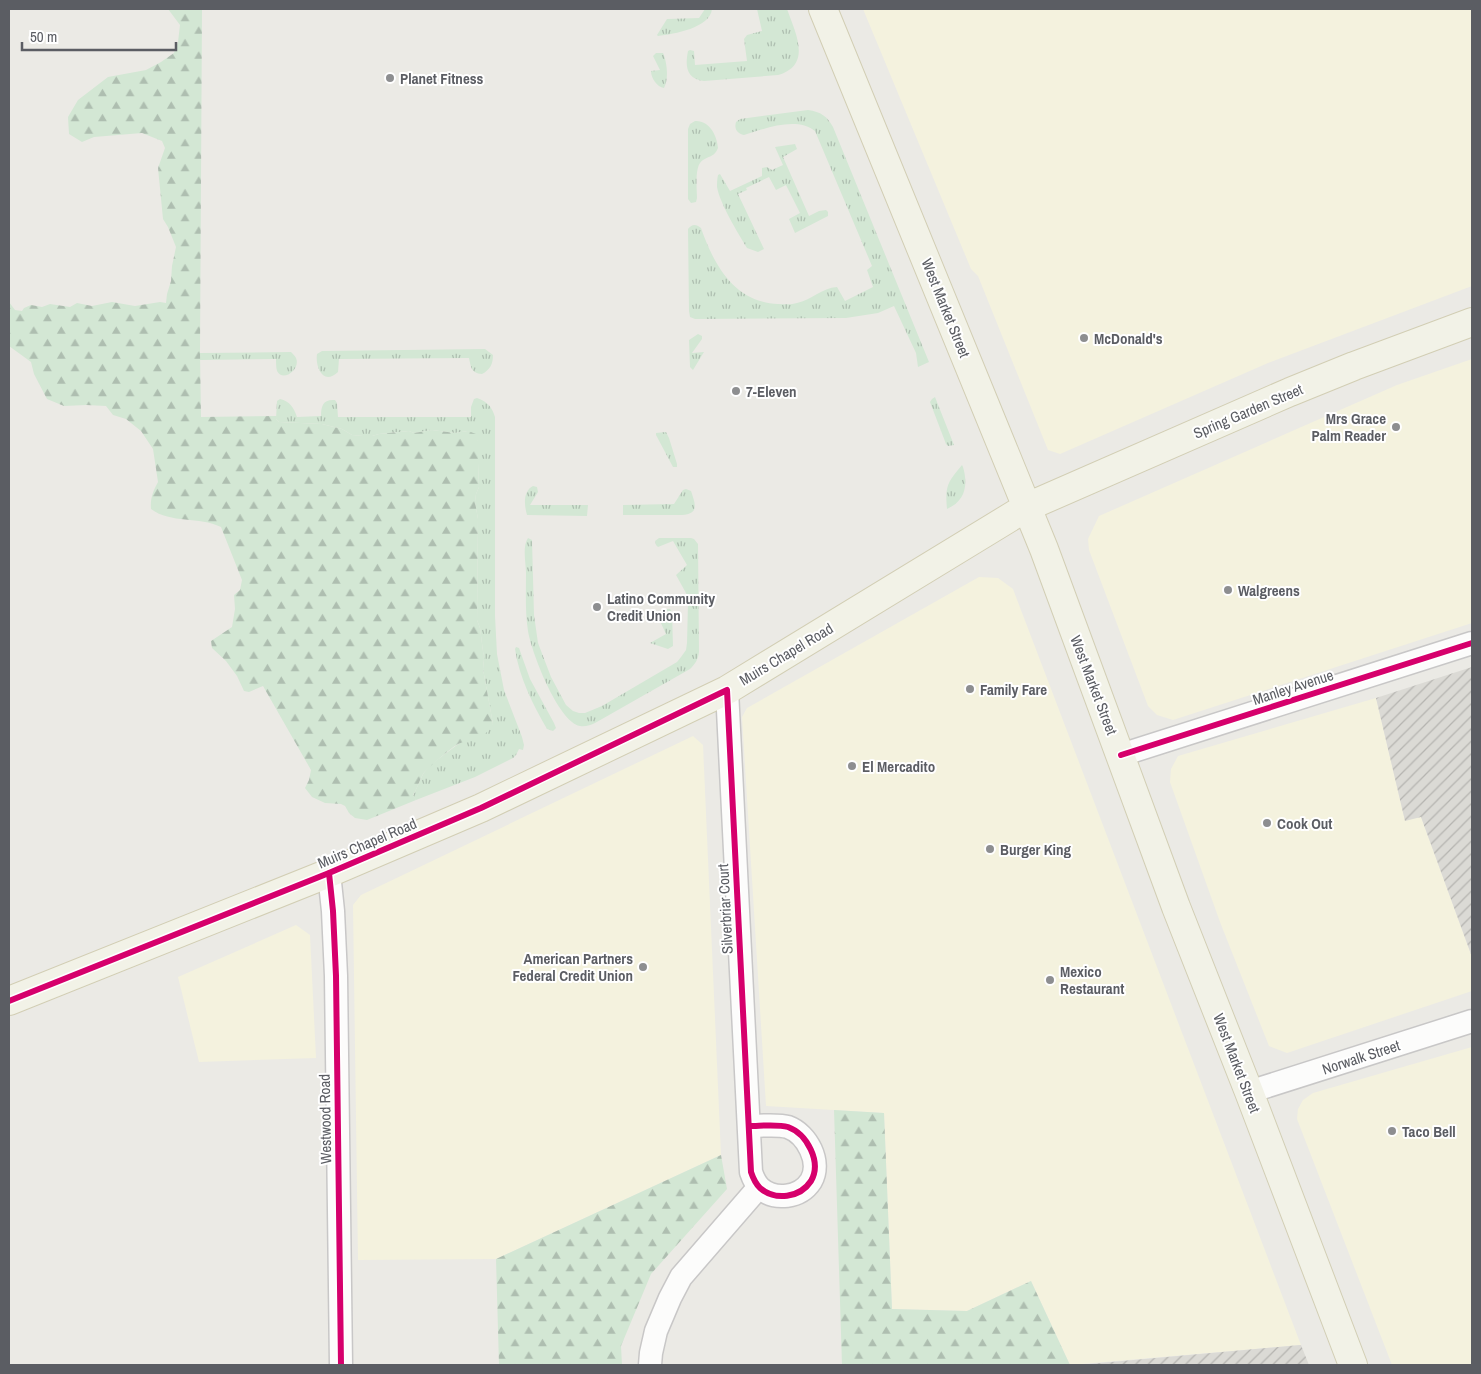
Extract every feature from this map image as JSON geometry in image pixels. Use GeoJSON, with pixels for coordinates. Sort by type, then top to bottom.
{"type":"FeatureCollection","features":[{"type":"Feature","properties":{"kind":"main road","name":"West Market Street"},"geometry":{"type":"LineString","coordinates":[[823,9],[1027,507],[1121,755],[1176,907],[1353,1365]]}},
{"type":"Feature","properties":{"kind":"main road","name":"Spring Garden Street"},"geometry":{"type":"LineString","coordinates":[[1027,507],[1290,392],[1472,322]]}},
{"type":"Feature","properties":{"kind":"main road","name":"Muirs Chapel Road"},"geometry":{"type":"LineString","coordinates":[[9,1001],[329,873],[484,807],[727,690],[1027,507]]}},
{"type":"Feature","properties":{"kind":"street","name":"Manley Avenue"},"geometry":{"type":"LineString","coordinates":[[1121,755],[1472,643]]}},
{"type":"Feature","properties":{"kind":"street","name":"Silverbriar Court"},"geometry":{"type":"LineString","coordinates":[[727,690],[751,1172],[759,1187]]}},
{"type":"Feature","properties":{"kind":"street","name":"Westwood Road"},"geometry":{"type":"LineString","coordinates":[[329,873],[336,976],[340,1365]]}},
{"type":"Feature","properties":{"kind":"street","name":"Norwalk Street"},"geometry":{"type":"LineString","coordinates":[[1249,1092],[1472,1021]]}},
{"type":"Feature","properties":{"kind":"street"},"geometry":{"type":"LineString","coordinates":[[650,1365],[656,1331],[681,1277],[759,1187],[768,1194],[789,1196],[800,1191],[810,1181],[814,1170],[813,1157],[808,1144],[799,1134],[788,1127],[749,1126]]}},
{"type":"Feature","properties":{"kind":"shaded area"},"geometry":{"type":"Polygon","coordinates":[[[863,9],[1472,9],[1472,286],[1268,363],[1060,454],[1048,450],[978,276],[971,269],[863,9]]]}},
{"type":"Feature","properties":{"kind":"shaded area"},"geometry":{"type":"Polygon","coordinates":[[[1472,359],[1472,623],[1173,720],[1157,715],[1148,706],[1089,550],[1088,539],[1099,516],[1397,385],[1472,359]]]}},
{"type":"Feature","properties":{"kind":"shaded area"},"geometry":{"type":"Polygon","coordinates":[[[979,577],[998,578],[1013,589],[1301,1345],[1070,1365],[1031,1281],[967,1311],[892,1309],[884,1113],[766,1106],[742,717],[747,708],[979,577]]]}},
{"type":"Feature","properties":{"kind":"shaded area"},"geometry":{"type":"Polygon","coordinates":[[[1472,667],[1472,957],[1421,817],[1405,821],[1376,698],[1472,667]]]}},
{"type":"Feature","properties":{"kind":"shaded area"},"geometry":{"type":"Polygon","coordinates":[[[1376,698],[1405,820],[1421,817],[1472,957],[1472,991],[1287,1053],[1269,1046],[1220,922],[1170,782],[1171,769],[1178,756],[1376,698]]]}},
{"type":"Feature","properties":{"kind":"shaded area"},"geometry":{"type":"Polygon","coordinates":[[[693,736],[703,745],[721,1155],[496,1259],[358,1260],[353,905],[361,895],[693,736]]]}},
{"type":"Feature","properties":{"kind":"shaded area"},"geometry":{"type":"Polygon","coordinates":[[[296,925],[310,935],[316,1058],[199,1062],[178,977],[296,925]]]}},
{"type":"Feature","properties":{"kind":"shaded area"},"geometry":{"type":"Polygon","coordinates":[[[1472,1047],[1472,1365],[1392,1365],[1297,1119],[1298,1109],[1303,1100],[1313,1093],[1472,1047]]]}},
{"type":"Feature","properties":{"kind":"shaded area"},"geometry":{"type":"Polygon","coordinates":[[[1300,1345],[1309,1365],[1078,1365],[1300,1345]]]}},
{"type":"Feature","properties":{"kind":"green space"},"geometry":{"type":"Polygon","coordinates":[[[168,9],[202,9],[201,417],[277,416],[276,419],[279,422],[322,424],[342,429],[352,435],[363,436],[409,431],[414,433],[432,430],[455,433],[468,431],[476,434],[478,441],[479,487],[475,502],[478,519],[477,620],[480,628],[484,659],[483,669],[493,724],[482,736],[458,744],[429,767],[423,774],[413,795],[416,800],[367,820],[355,818],[341,804],[325,803],[312,797],[305,788],[311,770],[263,686],[249,692],[244,691],[237,676],[226,661],[212,648],[211,641],[232,627],[235,609],[234,595],[240,590],[242,580],[221,527],[204,522],[167,517],[151,509],[152,495],[158,482],[153,449],[141,431],[126,419],[113,415],[106,406],[64,406],[47,399],[34,374],[31,362],[9,346],[9,302],[15,310],[22,311],[31,305],[42,307],[50,304],[70,307],[77,303],[92,306],[112,302],[135,306],[160,302],[166,303],[176,247],[163,219],[158,168],[165,148],[162,141],[142,133],[94,137],[82,142],[69,134],[68,117],[78,100],[108,77],[146,70],[174,53],[178,42],[180,25],[168,9]]]}},
{"type":"Feature","properties":{"kind":"green space"},"geometry":{"type":"Polygon","coordinates":[[[705,9],[712,9],[710,16],[698,25],[682,32],[657,35],[667,19],[699,18],[705,9]]]}},
{"type":"Feature","properties":{"kind":"green space"},"geometry":{"type":"Polygon","coordinates":[[[757,9],[787,9],[799,47],[795,64],[789,70],[778,75],[704,81],[693,78],[687,67],[688,51],[690,50],[694,51],[695,65],[747,61],[744,39],[747,35],[762,31],[757,9]]]}},
{"type":"Feature","properties":{"kind":"green space"},"geometry":{"type":"Polygon","coordinates":[[[656,53],[663,53],[666,61],[667,75],[664,88],[657,84],[651,74],[651,71],[660,70],[653,56],[656,53]]]}},
{"type":"Feature","properties":{"kind":"green space"},"geometry":{"type":"Polygon","coordinates":[[[808,110],[823,115],[833,127],[929,362],[918,367],[916,353],[894,306],[878,313],[846,318],[695,319],[690,317],[688,229],[694,225],[701,228],[712,255],[728,279],[738,289],[763,302],[795,304],[837,287],[845,301],[873,287],[867,270],[872,266],[815,131],[799,124],[770,127],[744,135],[736,129],[735,124],[740,119],[808,110]]]}},
{"type":"Feature","properties":{"kind":"green space"},"geometry":{"type":"Polygon","coordinates":[[[695,121],[704,123],[711,129],[716,138],[718,148],[714,154],[703,160],[698,167],[697,198],[696,202],[691,203],[688,199],[688,129],[690,124],[695,121]]]}},
{"type":"Feature","properties":{"kind":"green space"},"geometry":{"type":"Polygon","coordinates":[[[795,144],[797,149],[783,157],[809,216],[826,210],[828,216],[795,233],[789,219],[800,213],[786,185],[776,190],[769,177],[738,194],[764,249],[758,252],[747,248],[722,202],[717,187],[718,175],[720,174],[730,191],[762,176],[762,168],[767,167],[772,170],[783,165],[775,147],[795,144]]]}},
{"type":"Feature","properties":{"kind":"green space"},"geometry":{"type":"Polygon","coordinates":[[[698,334],[702,336],[702,339],[692,353],[704,352],[693,370],[690,367],[689,340],[698,334]]]}},
{"type":"Feature","properties":{"kind":"green space"},"geometry":{"type":"Polygon","coordinates":[[[485,349],[493,355],[493,358],[489,369],[482,374],[474,371],[469,358],[339,359],[338,372],[328,377],[321,373],[317,364],[317,354],[322,351],[485,349]]]}},
{"type":"Feature","properties":{"kind":"green space"},"geometry":{"type":"Polygon","coordinates":[[[291,352],[296,358],[296,366],[291,373],[283,376],[277,371],[276,359],[200,360],[200,353],[291,352]]]}},
{"type":"Feature","properties":{"kind":"green space"},"geometry":{"type":"Polygon","coordinates":[[[935,397],[954,445],[948,446],[946,444],[930,402],[935,397]]]}},
{"type":"Feature","properties":{"kind":"green space"},"geometry":{"type":"Polygon","coordinates":[[[477,398],[489,405],[495,417],[495,616],[497,654],[504,690],[524,745],[523,750],[519,749],[513,758],[475,777],[416,800],[413,796],[423,774],[429,766],[457,745],[493,724],[483,669],[484,659],[480,628],[477,620],[478,519],[475,502],[479,487],[478,441],[468,431],[455,433],[432,430],[414,433],[409,431],[363,436],[352,435],[342,429],[322,424],[279,422],[276,419],[277,401],[280,399],[289,403],[297,417],[321,416],[325,402],[335,400],[338,417],[471,417],[471,407],[474,399],[477,398]]]}},
{"type":"Feature","properties":{"kind":"green space"},"geometry":{"type":"Polygon","coordinates":[[[666,432],[677,467],[673,467],[656,435],[656,433],[666,432]]]}},
{"type":"Feature","properties":{"kind":"green space"},"geometry":{"type":"Polygon","coordinates":[[[962,465],[965,473],[965,486],[962,497],[947,509],[946,495],[948,485],[962,465]]]}},
{"type":"Feature","properties":{"kind":"green space"},"geometry":{"type":"Polygon","coordinates":[[[533,486],[537,487],[538,492],[530,505],[588,505],[587,516],[527,515],[525,507],[526,495],[527,491],[533,486]]]}},
{"type":"Feature","properties":{"kind":"green space"},"geometry":{"type":"Polygon","coordinates":[[[683,490],[691,491],[695,504],[692,513],[682,515],[623,515],[623,505],[674,504],[683,490]]]}},
{"type":"Feature","properties":{"kind":"green space"},"geometry":{"type":"Polygon","coordinates":[[[528,538],[532,540],[534,615],[538,643],[551,677],[566,705],[573,711],[585,713],[602,706],[677,662],[686,650],[688,603],[686,593],[676,575],[687,565],[673,541],[658,547],[655,541],[659,538],[691,538],[698,544],[699,652],[695,664],[690,669],[595,723],[588,726],[580,726],[572,722],[563,712],[547,684],[530,641],[526,617],[525,546],[528,538]]]}},
{"type":"Feature","properties":{"kind":"green space"},"geometry":{"type":"Polygon","coordinates":[[[670,609],[672,612],[673,646],[668,649],[650,643],[666,634],[660,621],[658,622],[655,616],[670,609]]]}},
{"type":"Feature","properties":{"kind":"green space"},"geometry":{"type":"Polygon","coordinates":[[[516,647],[519,648],[530,679],[554,723],[556,728],[553,731],[547,729],[527,690],[517,659],[516,647]]]}},
{"type":"Feature","properties":{"kind":"green space"},"geometry":{"type":"Polygon","coordinates":[[[834,1110],[884,1113],[892,1309],[967,1311],[1031,1281],[1070,1365],[842,1365],[834,1110]]]}},
{"type":"Feature","properties":{"kind":"green space"},"geometry":{"type":"Polygon","coordinates":[[[721,1155],[727,1189],[651,1274],[621,1346],[622,1365],[499,1365],[496,1259],[721,1155]]]}},
{"type":"Feature","properties":{"kind":"cycle path"},"geometry":{"type":"LineString","coordinates":[[1121,755],[1472,643]]}},
{"type":"Feature","properties":{"kind":"cycle path"},"geometry":{"type":"LineString","coordinates":[[9,1001],[329,873],[481,808],[727,690],[751,1172],[760,1188],[773,1195],[787,1196],[806,1187],[811,1181],[815,1166],[814,1157],[807,1142],[788,1127],[774,1125],[749,1126]]}},
{"type":"Feature","properties":{"kind":"cycle path"},"geometry":{"type":"LineString","coordinates":[[329,873],[336,976],[341,1365]]}},
{"type":"Feature","properties":{"kind":"place","name":"Planet Fitness"},"geometry":{"type":"Point","coordinates":[390,78]}},
{"type":"Feature","properties":{"kind":"place","name":"McDonald's"},"geometry":{"type":"Point","coordinates":[1084,338]}},
{"type":"Feature","properties":{"kind":"place","name":"7-Eleven"},"geometry":{"type":"Point","coordinates":[736,391]}},
{"type":"Feature","properties":{"kind":"place","name":"Mrs Grace Palm Reader"},"geometry":{"type":"Point","coordinates":[1396,427]}},
{"type":"Feature","properties":{"kind":"place","name":"Walgreens"},"geometry":{"type":"Point","coordinates":[1228,590]}},
{"type":"Feature","properties":{"kind":"place","name":"Latino Community Credit Union"},"geometry":{"type":"Point","coordinates":[597,607]}},
{"type":"Feature","properties":{"kind":"place","name":"Family Fare"},"geometry":{"type":"Point","coordinates":[970,689]}},
{"type":"Feature","properties":{"kind":"place","name":"El Mercadito"},"geometry":{"type":"Point","coordinates":[852,766]}},
{"type":"Feature","properties":{"kind":"place","name":"Cook Out"},"geometry":{"type":"Point","coordinates":[1267,823]}},
{"type":"Feature","properties":{"kind":"place","name":"Burger King"},"geometry":{"type":"Point","coordinates":[990,849]}},
{"type":"Feature","properties":{"kind":"place","name":"American Partners Federal Credit Union"},"geometry":{"type":"Point","coordinates":[643,967]}},
{"type":"Feature","properties":{"kind":"place","name":"Mexico Restaurant"},"geometry":{"type":"Point","coordinates":[1050,980]}},
{"type":"Feature","properties":{"kind":"place","name":"Taco Bell"},"geometry":{"type":"Point","coordinates":[1392,1131]}}]}
